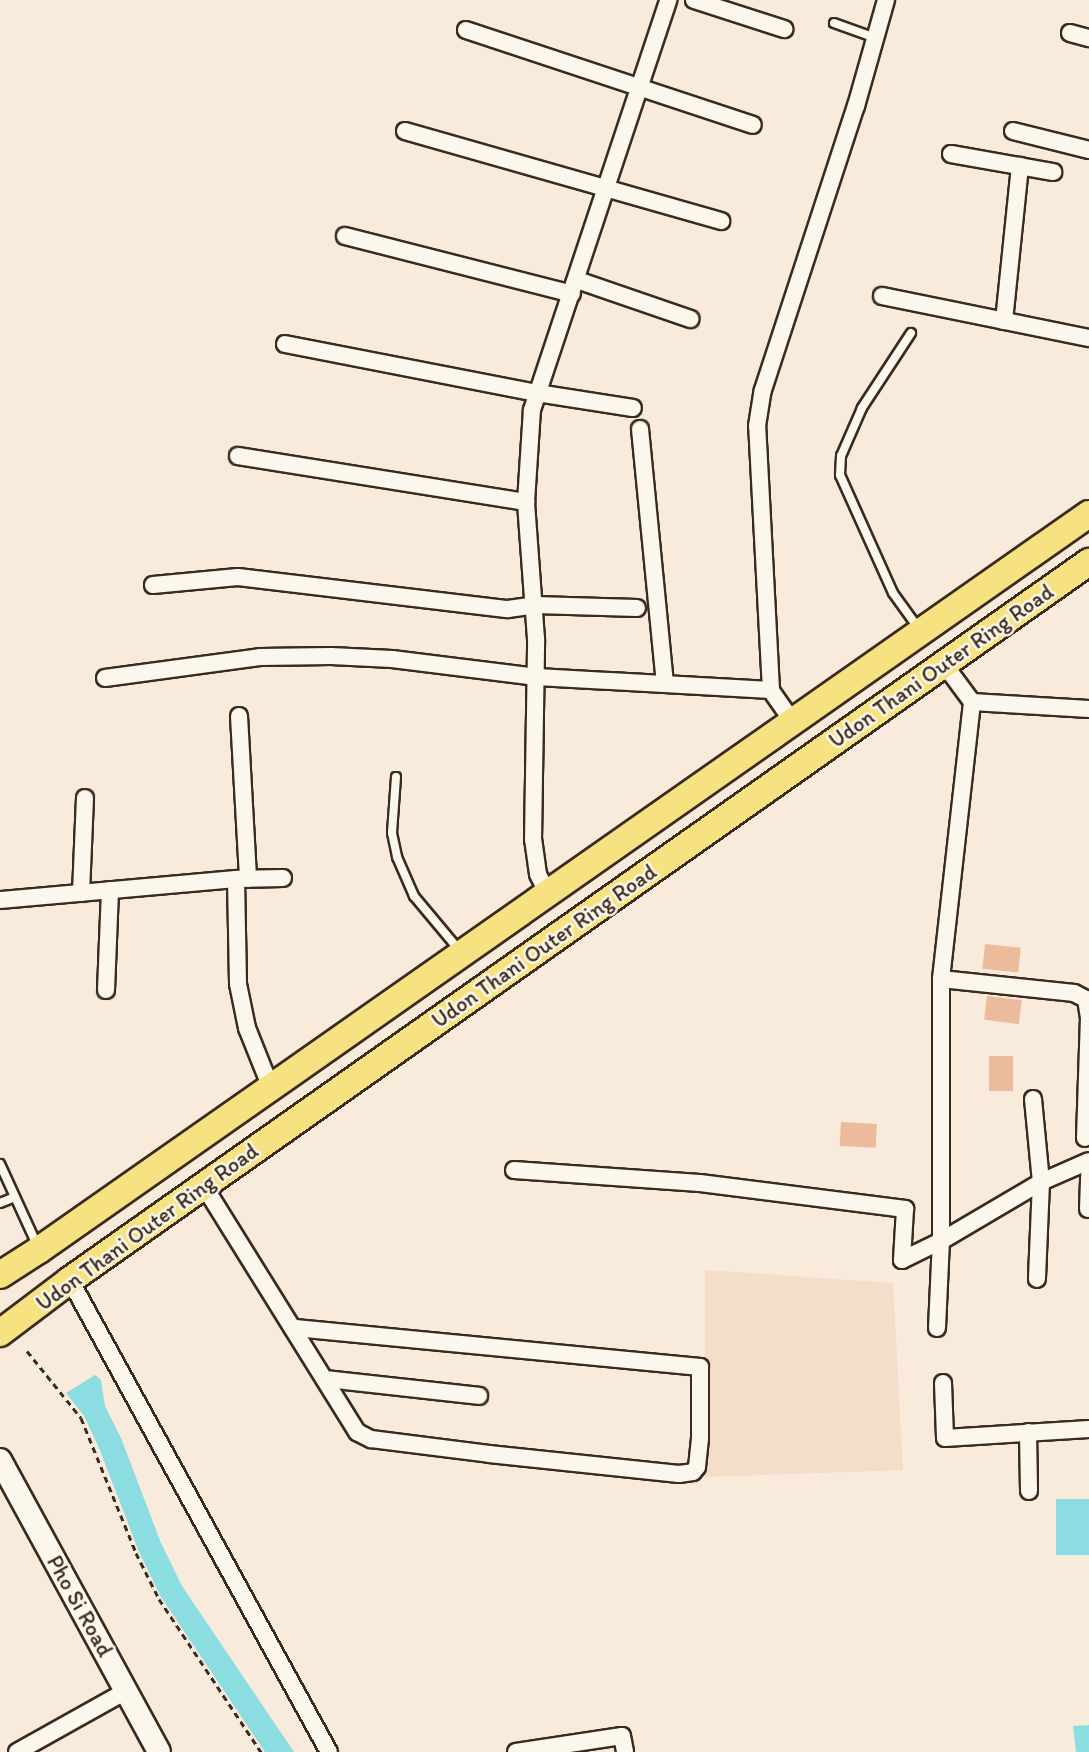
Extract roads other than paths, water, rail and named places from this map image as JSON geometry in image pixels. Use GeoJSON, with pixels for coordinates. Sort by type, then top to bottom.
{"type":"FeatureCollection","features":[{"type":"Feature","properties":{"kind":"main road","name":"Udon Thani Outer Ring Road"},"geometry":{"type":"LineString","coordinates":[[0,1275],[271,1088],[1089,514]]}},
{"type":"Feature","properties":{"kind":"main road","name":"Udon Thani Outer Ring Road"},"geometry":{"type":"LineString","coordinates":[[0,1334],[70,1280],[1089,562]]}},
{"type":"Feature","properties":{"kind":"main road","name":"Pho Si Road"},"geometry":{"type":"LineString","coordinates":[[0,1460],[159,1752]]}},
{"type":"Feature","properties":{"kind":"street"},"geometry":{"type":"LineString","coordinates":[[548,894],[534,858],[536,605],[526,502],[532,410],[668,0]]}},
{"type":"Feature","properties":{"kind":"street"},"geometry":{"type":"LineString","coordinates":[[694,0],[784,29]]}},
{"type":"Feature","properties":{"kind":"street"},"geometry":{"type":"LineString","coordinates":[[793,722],[771,690],[757,426],[763,390],[856,106],[886,0]]}},
{"type":"Feature","properties":{"kind":"street"},"geometry":{"type":"LineString","coordinates":[[465,30],[753,125]]}},
{"type":"Feature","properties":{"kind":"street"},"geometry":{"type":"LineString","coordinates":[[1070,33],[1089,38]]}},
{"type":"Feature","properties":{"kind":"street"},"geometry":{"type":"LineString","coordinates":[[405,131],[606,186],[721,221]]}},
{"type":"Feature","properties":{"kind":"street"},"geometry":{"type":"LineString","coordinates":[[1013,131],[1088,148]]}},
{"type":"Feature","properties":{"kind":"street"},"geometry":{"type":"LineString","coordinates":[[951,154],[1053,172]]}},
{"type":"Feature","properties":{"kind":"street"},"geometry":{"type":"LineString","coordinates":[[1004,321],[1020,166]]}},
{"type":"Feature","properties":{"kind":"street"},"geometry":{"type":"LineString","coordinates":[[345,236],[574,287],[690,319]]}},
{"type":"Feature","properties":{"kind":"street"},"geometry":{"type":"LineString","coordinates":[[882,296],[1089,338]]}},
{"type":"Feature","properties":{"kind":"street"},"geometry":{"type":"LineString","coordinates":[[285,344],[537,393],[633,408]]}},
{"type":"Feature","properties":{"kind":"street"},"geometry":{"type":"LineString","coordinates":[[640,429],[665,684]]}},
{"type":"Feature","properties":{"kind":"street"},"geometry":{"type":"LineString","coordinates":[[238,456],[526,502]]}},
{"type":"Feature","properties":{"kind":"street"},"geometry":{"type":"LineString","coordinates":[[153,585],[238,577],[508,609],[536,605],[637,608]]}},
{"type":"Feature","properties":{"kind":"street"},"geometry":{"type":"LineString","coordinates":[[105,678],[260,657],[331,656],[392,659],[537,677],[771,690]]}},
{"type":"Feature","properties":{"kind":"street"},"geometry":{"type":"LineString","coordinates":[[937,1328],[941,1241],[941,979],[972,702],[944,664]]}},
{"type":"Feature","properties":{"kind":"street"},"geometry":{"type":"LineString","coordinates":[[972,702],[1089,709]]}},
{"type":"Feature","properties":{"kind":"street"},"geometry":{"type":"LineString","coordinates":[[238,716],[242,879],[238,984],[247,1028],[271,1088]]}},
{"type":"Feature","properties":{"kind":"street"},"geometry":{"type":"LineString","coordinates":[[81,893],[85,798]]}},
{"type":"Feature","properties":{"kind":"street"},"geometry":{"type":"LineString","coordinates":[[0,900],[242,879],[283,878]]}},
{"type":"Feature","properties":{"kind":"street"},"geometry":{"type":"LineString","coordinates":[[106,990],[111,890]]}},
{"type":"Feature","properties":{"kind":"street"},"geometry":{"type":"LineString","coordinates":[[514,1170],[700,1184],[905,1209],[902,1260],[941,1241],[1041,1182],[1089,1160],[1087,1138],[1089,1017],[1086,999],[1074,993],[941,979]]}},
{"type":"Feature","properties":{"kind":"street"},"geometry":{"type":"LineString","coordinates":[[1033,1099],[1041,1182],[1038,1279]]}},
{"type":"Feature","properties":{"kind":"street"},"geometry":{"type":"LineString","coordinates":[[1088,1209],[1089,1175]]}},
{"type":"Feature","properties":{"kind":"street"},"geometry":{"type":"LineString","coordinates":[[204,1186],[357,1432],[371,1439],[679,1474],[693,1472],[699,1461],[700,1367],[293,1328]]}},
{"type":"Feature","properties":{"kind":"street"},"geometry":{"type":"LineString","coordinates":[[70,1280],[329,1752]]}},
{"type":"Feature","properties":{"kind":"street"},"geometry":{"type":"LineString","coordinates":[[326,1379],[479,1396]]}},
{"type":"Feature","properties":{"kind":"street"},"geometry":{"type":"LineString","coordinates":[[944,1383],[945,1438],[1089,1429]]}},
{"type":"Feature","properties":{"kind":"street"},"geometry":{"type":"LineString","coordinates":[[1028,1432],[1029,1491]]}},
{"type":"Feature","properties":{"kind":"street"},"geometry":{"type":"LineString","coordinates":[[17,1752],[126,1691]]}},
{"type":"Feature","properties":{"kind":"street"},"geometry":{"type":"LineString","coordinates":[[516,1752],[622,1736],[625,1752]]}},
{"type":"Feature","properties":{"kind":"lane"},"geometry":{"type":"LineString","coordinates":[[834,23],[876,38]]}},
{"type":"Feature","properties":{"kind":"lane"},"geometry":{"type":"LineString","coordinates":[[911,333],[862,408],[841,456],[840,475],[893,593],[921,632]]}},
{"type":"Feature","properties":{"kind":"lane"},"geometry":{"type":"LineString","coordinates":[[396,777],[392,833],[397,857],[414,896],[462,954]]}},
{"type":"Feature","properties":{"kind":"lane"},"geometry":{"type":"LineString","coordinates":[[0,1164],[39,1250]]}},
{"type":"Feature","properties":{"kind":"lane"},"geometry":{"type":"LineString","coordinates":[[0,1203],[15,1197]]}},
{"type":"Feature","properties":{"kind":"water"},"geometry":{"type":"Polygon","coordinates":[[[95,1375],[101,1380],[105,1406],[121,1438],[161,1543],[182,1586],[294,1752],[265,1752],[161,1597],[139,1552],[99,1448],[84,1416],[66,1393],[95,1375]]]}},
{"type":"Feature","properties":{"kind":"water"},"geometry":{"type":"Polygon","coordinates":[[[1056,1499],[1089,1499],[1089,1555],[1056,1555],[1056,1499]]]}},
{"type":"Feature","properties":{"kind":"water"},"geometry":{"type":"Polygon","coordinates":[[[1089,1725],[1089,1752],[1076,1752],[1073,1726],[1089,1725]]]}}]}
